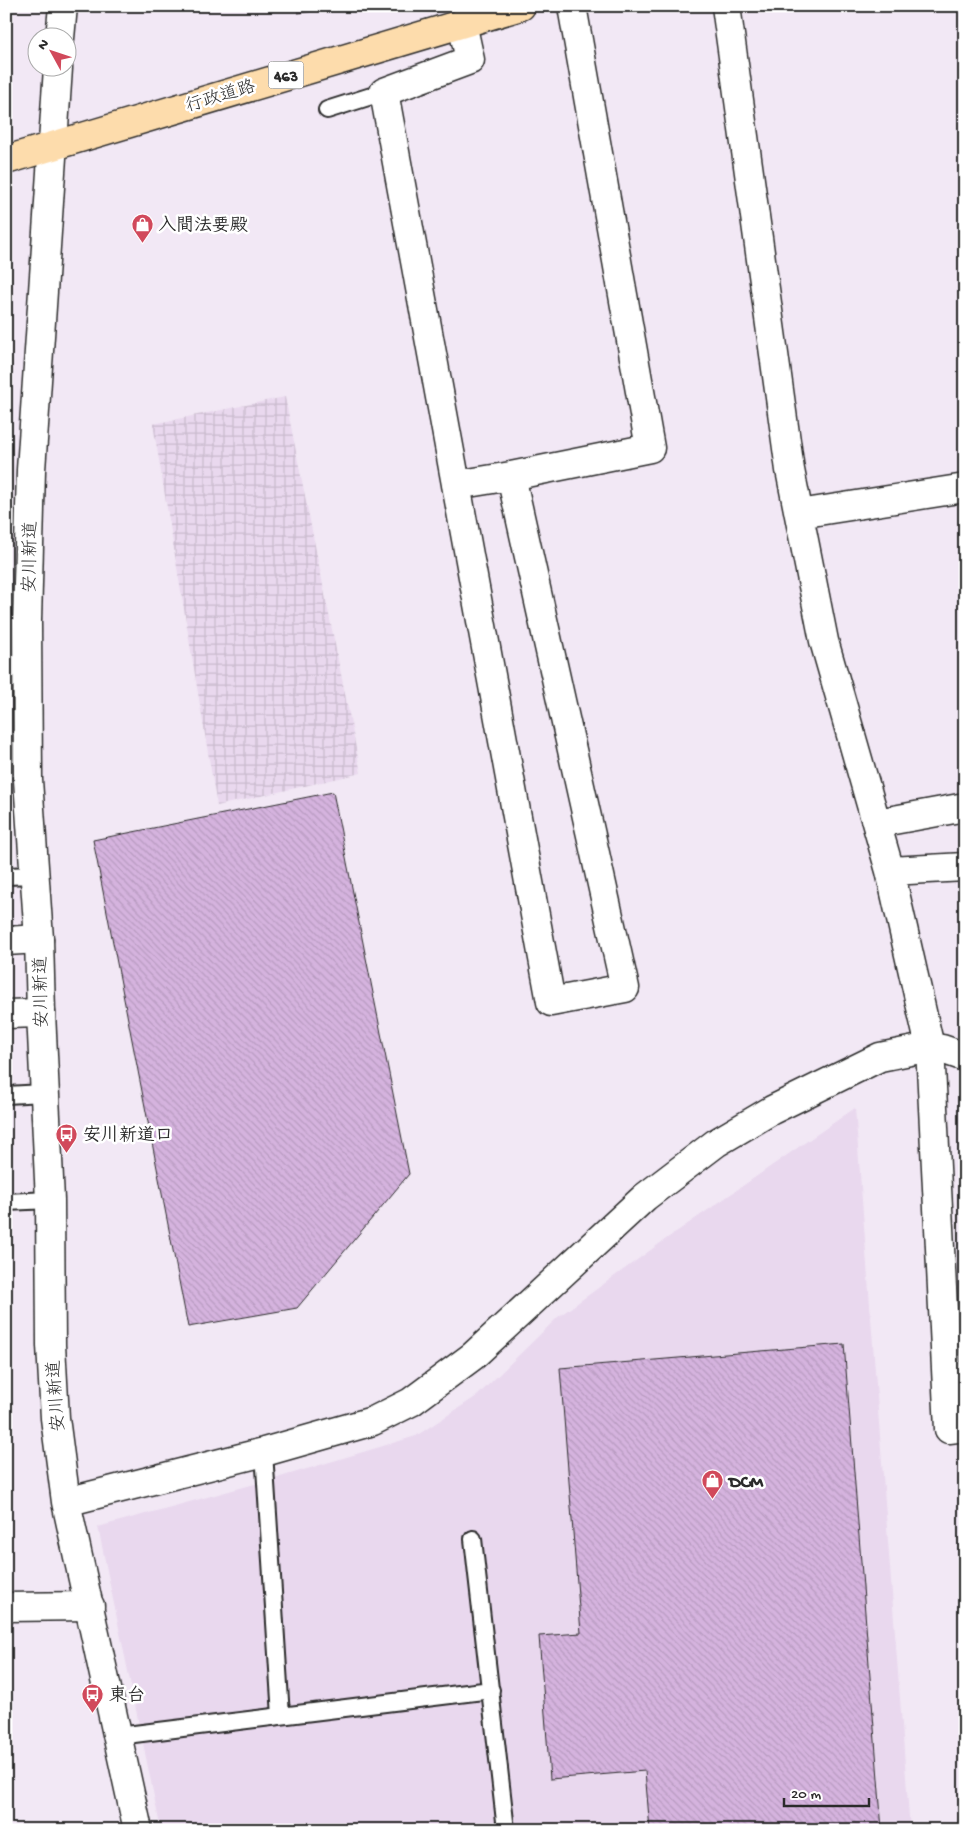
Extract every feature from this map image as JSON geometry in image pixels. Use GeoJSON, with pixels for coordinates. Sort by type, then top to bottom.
{"type":"FeatureCollection","features":[{"type":"Feature","properties":{"kind":"highway","name":"行政道路"},"geometry":{"type":"LineString","coordinates":[[6,160],[514,7]]}},
{"type":"Feature","properties":{"kind":"street"},"geometry":{"type":"LineString","coordinates":[[61,28],[63,6]]}},
{"type":"Feature","properties":{"kind":"street"},"geometry":{"type":"LineString","coordinates":[[456,485],[650,448],[572,6]]}},
{"type":"Feature","properties":{"kind":"street"},"geometry":{"type":"LineString","coordinates":[[726,6],[790,470],[824,641],[890,871],[930,1047],[949,1429],[965,1427]]}},
{"type":"Feature","properties":{"kind":"street"},"geometry":{"type":"LineString","coordinates":[[462,22],[470,60],[384,92],[551,1002],[625,988],[511,476]]}},
{"type":"Feature","properties":{"kind":"street","name":"安川新道"},"geometry":{"type":"LineString","coordinates":[[57,78],[51,146],[31,470],[27,602],[28,780],[39,939],[40,1012],[50,1200],[51,1345],[54,1409],[66,1502],[138,1830]]}},
{"type":"Feature","properties":{"kind":"street"},"geometry":{"type":"LineString","coordinates":[[799,514],[965,489]]}},
{"type":"Feature","properties":{"kind":"street"},"geometry":{"type":"LineString","coordinates":[[877,823],[965,807]]}},
{"type":"Feature","properties":{"kind":"street"},"geometry":{"type":"LineString","coordinates":[[890,871],[965,867]]}},
{"type":"Feature","properties":{"kind":"street"},"geometry":{"type":"LineString","coordinates":[[6,941],[39,939]]}},
{"type":"Feature","properties":{"kind":"street"},"geometry":{"type":"LineString","coordinates":[[6,1014],[40,1012]]}},
{"type":"Feature","properties":{"kind":"street"},"geometry":{"type":"LineString","coordinates":[[66,1502],[264,1452],[373,1421],[411,1402],[473,1356],[645,1197],[716,1143],[772,1110],[880,1057],[930,1047],[965,1057]]}},
{"type":"Feature","properties":{"kind":"street"},"geometry":{"type":"LineString","coordinates":[[6,1607],[90,1606]]}},
{"type":"Feature","properties":{"kind":"lane"},"geometry":{"type":"LineString","coordinates":[[327,110],[384,92]]}},
{"type":"Feature","properties":{"kind":"lane"},"geometry":{"type":"LineString","coordinates":[[6,876],[34,875]]}},
{"type":"Feature","properties":{"kind":"lane"},"geometry":{"type":"LineString","coordinates":[[6,1095],[44,1093]]}},
{"type":"Feature","properties":{"kind":"lane"},"geometry":{"type":"LineString","coordinates":[[6,1202],[50,1200]]}},
{"type":"Feature","properties":{"kind":"lane"},"geometry":{"type":"LineString","coordinates":[[264,1452],[281,1716]]}},
{"type":"Feature","properties":{"kind":"lane"},"geometry":{"type":"LineString","coordinates":[[473,1539],[506,1830]]}},
{"type":"Feature","properties":{"kind":"lane"},"geometry":{"type":"LineString","coordinates":[[118,1736],[491,1690]]}},
{"type":"Feature","properties":{"kind":"shaded area"},"geometry":{"type":"Polygon","coordinates":[[[285,397],[361,773],[217,806],[153,424],[285,397]]]}},
{"type":"Feature","properties":{"kind":"shaded area"},"geometry":{"type":"Polygon","coordinates":[[[855,1108],[910,1830],[161,1830],[98,1527],[277,1478],[416,1436],[477,1396],[558,1317],[666,1239],[855,1108]]]}},
{"type":"Feature","properties":{"kind":"building"},"geometry":{"type":"Polygon","coordinates":[[[297,6],[357,6],[298,13],[297,6]]]}},
{"type":"Feature","properties":{"kind":"building"},"geometry":{"type":"Polygon","coordinates":[[[333,792],[409,1174],[297,1308],[188,1327],[93,840],[333,792]]]}},
{"type":"Feature","properties":{"kind":"building","name":"DCM"},"geometry":{"type":"Polygon","coordinates":[[[844,1344],[882,1830],[650,1830],[645,1771],[550,1779],[539,1636],[581,1633],[560,1368],[844,1344]]]}},
{"type":"Feature","properties":{"kind":"place","name":"入間法要殿"},"geometry":{"type":"Point","coordinates":[142,243]}},
{"type":"Feature","properties":{"kind":"place","name":"安川新道口"},"geometry":{"type":"Point","coordinates":[67,1153]}},
{"type":"Feature","properties":{"kind":"place","name":"DCM"},"geometry":{"type":"Point","coordinates":[713,1500]}},
{"type":"Feature","properties":{"kind":"place","name":"東台"},"geometry":{"type":"Point","coordinates":[93,1713]}}]}
